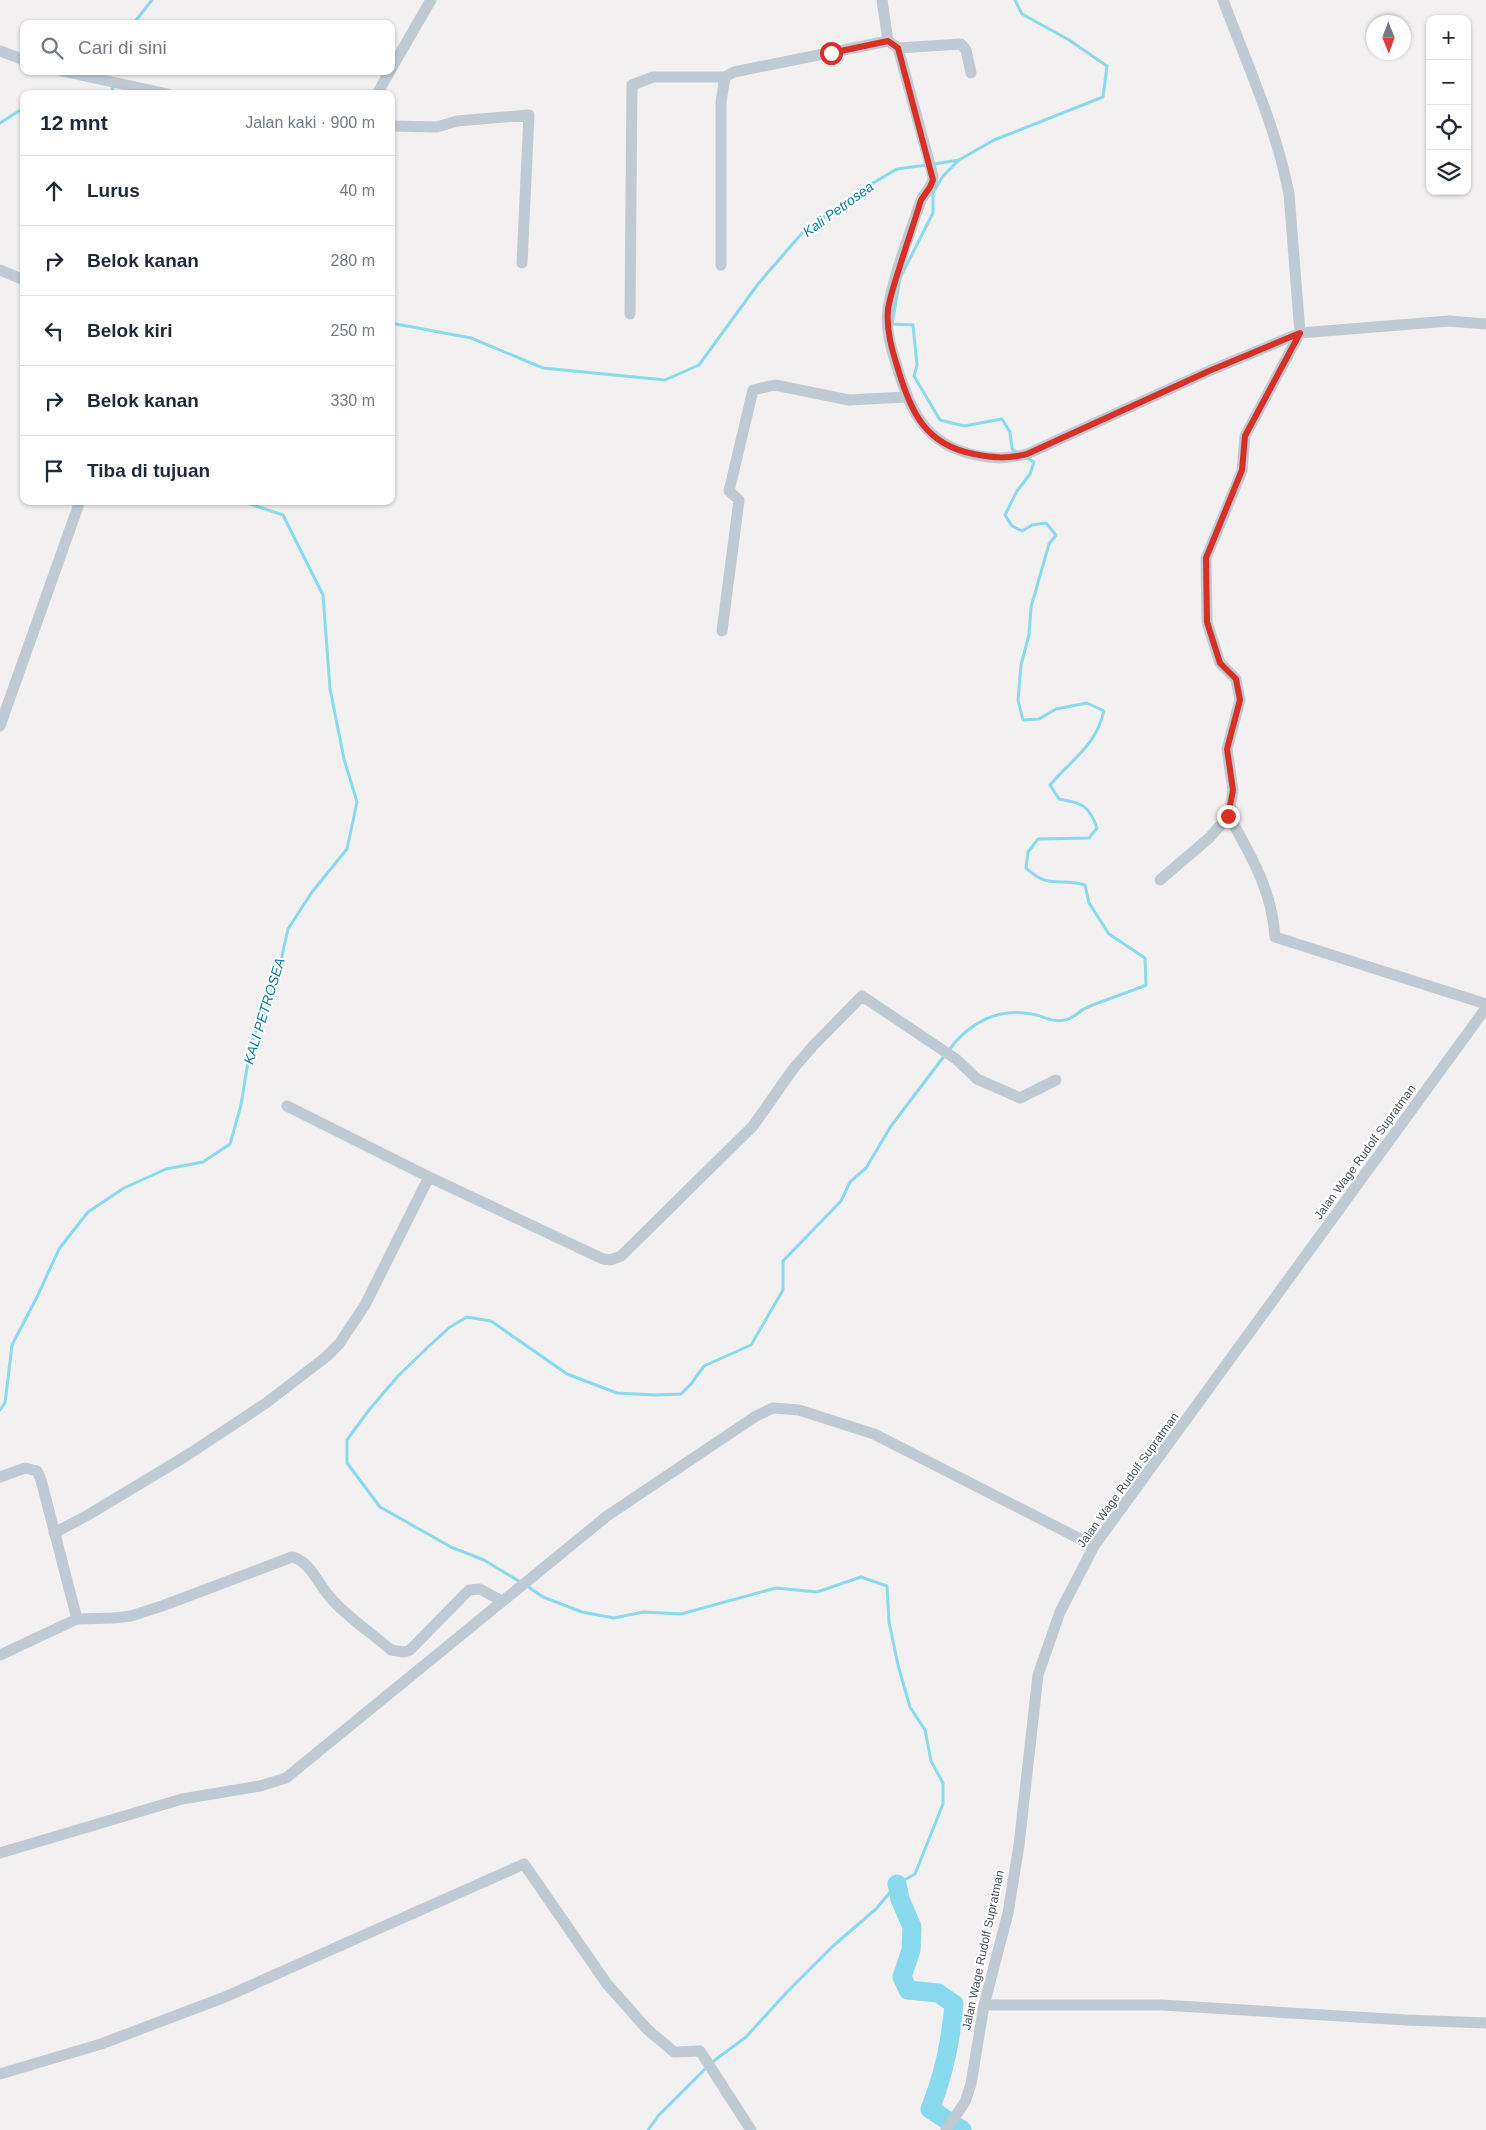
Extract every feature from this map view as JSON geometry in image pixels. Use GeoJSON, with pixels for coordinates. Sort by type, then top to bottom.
{"type":"FeatureCollection","features":[{"type":"Feature","properties":{"kind":"street"},"geometry":{"type":"LineString","coordinates":[[395,63],[430,0]]}},
{"type":"Feature","properties":{"kind":"street"},"geometry":{"type":"LineString","coordinates":[[882,0],[888,41]]}},
{"type":"Feature","properties":{"kind":"street"},"geometry":{"type":"LineString","coordinates":[[1160,880],[1209,838],[1228,816],[1233,790],[1227,749],[1240,700],[1236,679],[1220,663],[1207,622],[1206,558],[1242,470],[1245,436],[1300,333],[1289,194],[1285,174],[1273,131],[1223,0]]}},
{"type":"Feature","properties":{"kind":"street"},"geometry":{"type":"LineString","coordinates":[[630,314],[632,86],[653,77],[725,77],[734,72],[888,41],[898,48],[961,44],[966,50],[971,73]]}},
{"type":"Feature","properties":{"kind":"street"},"geometry":{"type":"LineString","coordinates":[[898,48],[933,176],[930,187],[921,200],[888,309],[888,330],[906,397],[924,427],[938,440],[957,451],[1008,459],[1027,454],[1209,371],[1300,333],[1449,321],[1486,324]]}},
{"type":"Feature","properties":{"kind":"street"},"geometry":{"type":"LineString","coordinates":[[0,51],[20,58]]}},
{"type":"Feature","properties":{"kind":"street"},"geometry":{"type":"LineString","coordinates":[[80,75],[150,90]]}},
{"type":"Feature","properties":{"kind":"street"},"geometry":{"type":"LineString","coordinates":[[379,90],[388,75]]}},
{"type":"Feature","properties":{"kind":"street"},"geometry":{"type":"LineString","coordinates":[[721,265],[721,102],[725,77]]}},
{"type":"Feature","properties":{"kind":"street"},"geometry":{"type":"LineString","coordinates":[[395,126],[437,127],[457,121],[529,115],[522,263]]}},
{"type":"Feature","properties":{"kind":"street"},"geometry":{"type":"LineString","coordinates":[[0,270],[20,278]]}},
{"type":"Feature","properties":{"kind":"street"},"geometry":{"type":"LineString","coordinates":[[722,631],[739,500],[729,491],[753,390],[775,385],[849,400],[906,397]]}},
{"type":"Feature","properties":{"kind":"street"},"geometry":{"type":"LineString","coordinates":[[0,726],[79,505]]}},
{"type":"Feature","properties":{"kind":"street"},"geometry":{"type":"LineString","coordinates":[[1228,816],[1254,861],[1268,895],[1273,915],[1274,937],[1486,1004]]}},
{"type":"Feature","properties":{"kind":"street"},"geometry":{"type":"LineString","coordinates":[[287,1106],[429,1177],[603,1259],[610,1260],[621,1256],[753,1126],[798,1063],[862,996],[956,1059],[977,1079],[1020,1098],[1056,1080]]}},
{"type":"Feature","properties":{"kind":"street","name":"Jalan Wage Rudolf Supratman"},"geometry":{"type":"LineString","coordinates":[[946,2130],[960,2110],[971,2084],[984,2004],[1010,1903],[1019,1845],[1038,1675],[1060,1612],[1094,1546],[1486,1008]]}},
{"type":"Feature","properties":{"kind":"street"},"geometry":{"type":"LineString","coordinates":[[54,1533],[88,1515],[186,1456],[266,1403],[326,1357],[339,1344],[365,1305],[429,1177]]}},
{"type":"Feature","properties":{"kind":"street"},"geometry":{"type":"LineString","coordinates":[[0,1853],[182,1799],[260,1786],[286,1778],[607,1516],[756,1416],[773,1408],[799,1410],[874,1434],[1094,1546]]}},
{"type":"Feature","properties":{"kind":"street"},"geometry":{"type":"LineString","coordinates":[[0,1477],[25,1468],[37,1470],[77,1619]]}},
{"type":"Feature","properties":{"kind":"street"},"geometry":{"type":"LineString","coordinates":[[0,1655],[77,1619],[131,1616],[292,1557],[299,1559],[310,1570],[333,1601],[391,1650],[397,1652],[410,1650],[469,1590],[480,1589],[506,1598]]}},
{"type":"Feature","properties":{"kind":"street"},"geometry":{"type":"LineString","coordinates":[[0,2074],[101,2044],[226,1997],[524,1864],[607,1984],[647,2029],[674,2052],[700,2051],[751,2130]]}},
{"type":"Feature","properties":{"kind":"street"},"geometry":{"type":"LineString","coordinates":[[984,2004],[1162,2005],[1486,2023]]}},
{"type":"Feature","properties":{"kind":"waterway"},"geometry":{"type":"LineString","coordinates":[[136,20],[152,0]]}},
{"type":"Feature","properties":{"kind":"waterway","name":"Kali Petrosea"},"geometry":{"type":"LineString","coordinates":[[934,164],[959,160],[994,140],[1103,97],[1107,66],[1069,40],[1022,14],[1015,0]]}},
{"type":"Feature","properties":{"kind":"waterway"},"geometry":{"type":"LineString","coordinates":[[112,90],[113,84]]}},
{"type":"Feature","properties":{"kind":"waterway"},"geometry":{"type":"LineString","coordinates":[[0,123],[20,111]]}},
{"type":"Feature","properties":{"kind":"waterway"},"geometry":{"type":"LineString","coordinates":[[959,160],[943,176],[933,193],[933,213],[900,278],[892,324],[913,325],[917,365],[914,376],[940,420],[964,426],[1002,419],[1010,432],[1012,449],[1018,453]]}},
{"type":"Feature","properties":{"kind":"waterway","name":"Kali Petrosea"},"geometry":{"type":"LineString","coordinates":[[395,324],[471,338],[543,368],[665,380],[699,365],[758,284],[803,232],[868,186],[897,169],[927,165]]}},
{"type":"Feature","properties":{"kind":"waterway"},"geometry":{"type":"LineString","coordinates":[[949,1050],[974,1025],[995,1015],[1019,1012],[1060,1021],[1071,1018],[1088,1007],[1146,985],[1145,958],[1109,934],[1089,903],[1085,885],[1041,879],[1026,868],[1028,852],[1038,839],[1089,838],[1097,828],[1091,814],[1084,806],[1059,799],[1050,785],[1089,743],[1095,734],[1104,711],[1087,703],[1056,709],[1039,719],[1023,720],[1018,700],[1021,665],[1029,635],[1031,607],[1049,544],[1056,535],[1046,523],[1032,525],[1022,531],[1012,526],[1005,515],[1017,491],[1030,474],[1034,462],[1025,457]]}},
{"type":"Feature","properties":{"kind":"waterway","name":"KALI PETROSEA"},"geometry":{"type":"LineString","coordinates":[[0,1410],[5,1403],[12,1345],[59,1249],[88,1212],[124,1188],[166,1169],[203,1162],[230,1144],[241,1105],[251,1043],[276,983],[288,929],[312,892],[347,849],[357,802],[344,759],[330,689],[323,595],[283,515],[253,505]]}},
{"type":"Feature","properties":{"kind":"waterway"},"geometry":{"type":"LineString","coordinates":[[522,1583],[484,1560],[451,1547],[380,1507],[347,1463],[347,1440],[369,1410],[398,1376],[429,1346],[450,1327],[467,1317],[491,1321],[567,1374],[617,1393],[681,1394],[704,1366],[751,1345],[783,1290],[783,1261],[841,1201],[850,1182],[866,1168],[891,1126],[945,1055]]}},
{"type":"Feature","properties":{"kind":"waterway"},"geometry":{"type":"LineString","coordinates":[[527,1586],[543,1597],[582,1612],[614,1618],[643,1612],[681,1614],[776,1588],[817,1592],[861,1577],[887,1586],[889,1622],[898,1665],[910,1707],[925,1730],[931,1761],[943,1783],[943,1804],[915,1874],[897,1884],[876,1909],[833,1946],[746,2037],[711,2063],[658,2116],[648,2130]]}},
{"type":"Feature","properties":{"kind":"waterway"},"geometry":{"type":"LineString","coordinates":[[897,1884],[900,1899],[912,1927],[911,1950],[902,1977],[908,1990],[938,1993],[954,2004],[946,2057],[930,2109],[962,2130]]}},
{"type":"Feature","properties":{"kind":"route"},"geometry":{"type":"LineString","coordinates":[[831,53],[888,41],[898,48],[912,97],[933,180],[921,200],[892,290],[888,309],[888,330],[906,397],[924,427],[938,440],[957,451],[986,457],[1008,459],[1027,454],[1209,371],[1300,333],[1245,436],[1242,470],[1206,558],[1207,622],[1220,663],[1236,679],[1240,700],[1234,730],[1227,749],[1233,790],[1228,816]]}}]}
